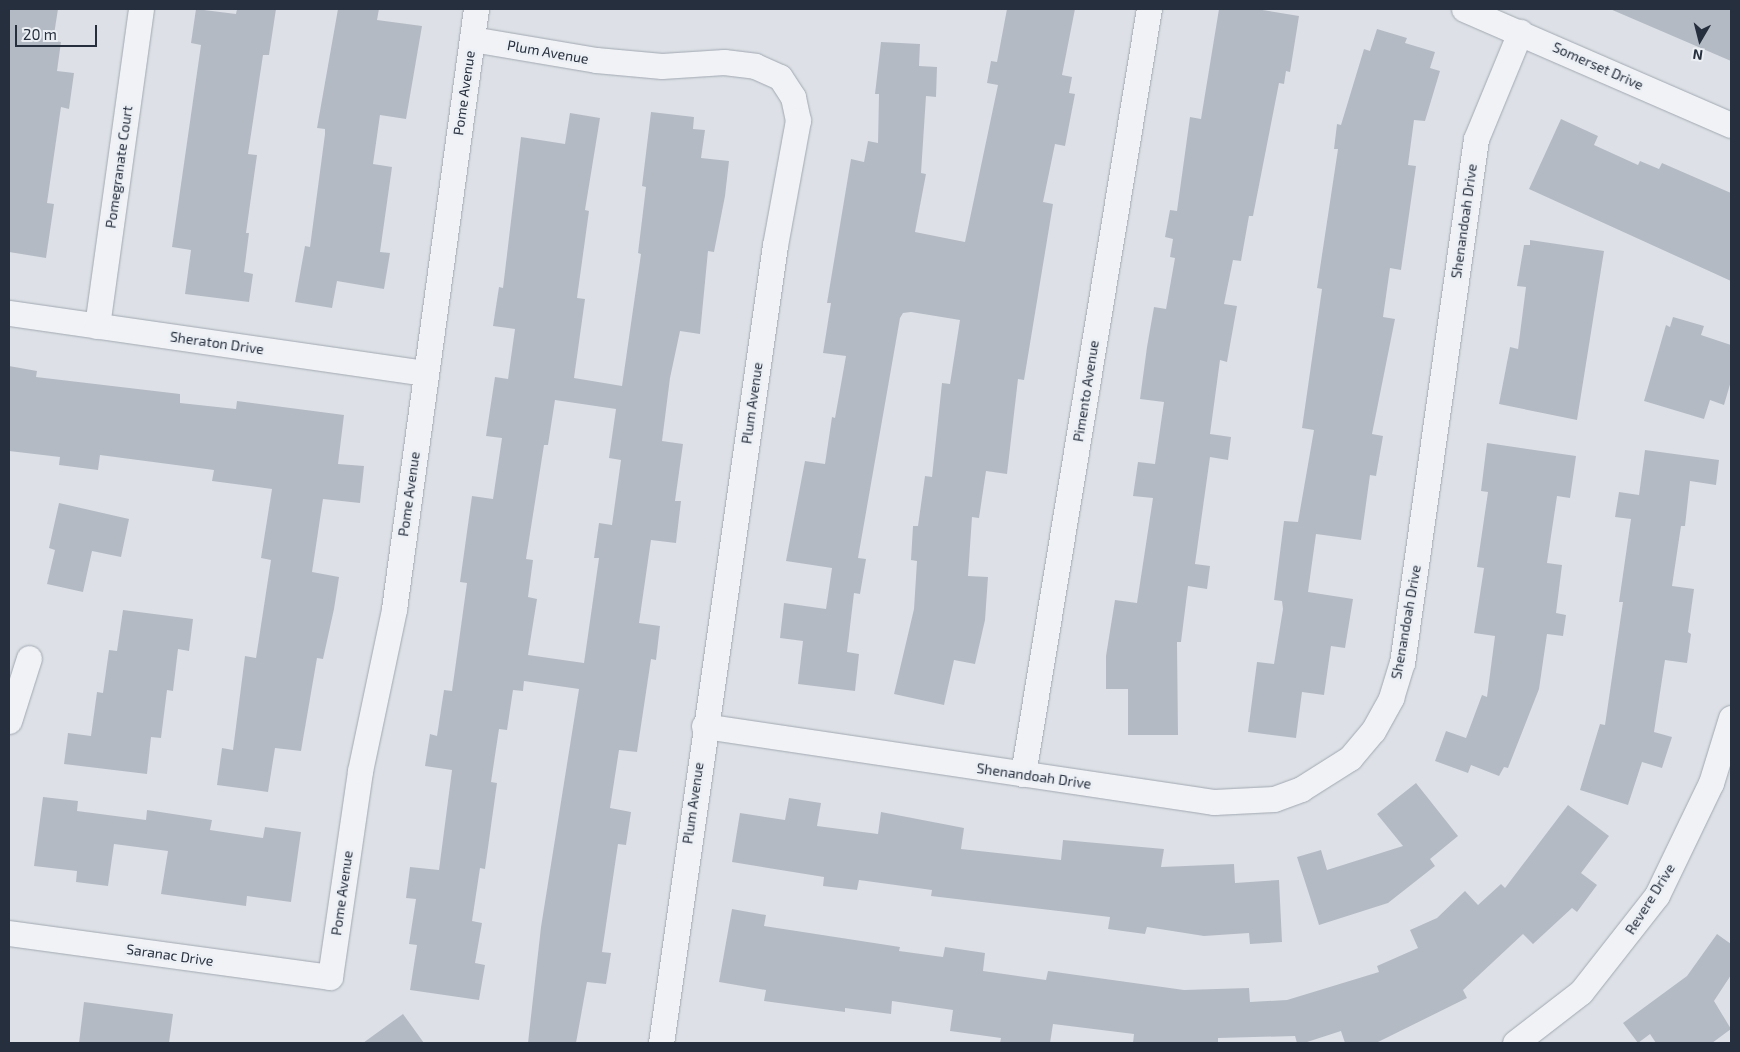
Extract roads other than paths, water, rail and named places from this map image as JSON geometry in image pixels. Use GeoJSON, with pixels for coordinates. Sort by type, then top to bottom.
{"type":"FeatureCollection","features":[{"type":"Feature","properties":{"kind":"street","name":"Pomegranate Court"},"geometry":{"type":"LineString","coordinates":[[97,326],[141,9]]}},
{"type":"Feature","properties":{"kind":"street","name":"Pome Avenue"},"geometry":{"type":"LineString","coordinates":[[330,977],[360,771],[394,609],[476,9]]}},
{"type":"Feature","properties":{"kind":"street","name":"Pimento Avenue"},"geometry":{"type":"LineString","coordinates":[[1023,774],[1150,9]]}},
{"type":"Feature","properties":{"kind":"street","name":"Somerset Drive"},"geometry":{"type":"LineString","coordinates":[[1464,9],[1731,125]]}},
{"type":"Feature","properties":{"kind":"street","name":"Shenandoah Drive"},"geometry":{"type":"LineString","coordinates":[[704,726],[1214,802],[1244,802],[1301,790],[1350,758],[1373,731],[1392,698],[1402,664],[1476,139],[1520,32]]}},
{"type":"Feature","properties":{"kind":"street","name":"Plum Avenue"},"geometry":{"type":"LineString","coordinates":[[472,39],[596,60],[662,66],[724,62],[755,66],[780,77],[793,97],[798,120],[775,245],[704,726],[661,1043]]}},
{"type":"Feature","properties":{"kind":"street","name":"Sheraton Drive"},"geometry":{"type":"LineString","coordinates":[[9,313],[426,373]]}},
{"type":"Feature","properties":{"kind":"street"},"geometry":{"type":"LineString","coordinates":[[9,721],[29,658]]}},
{"type":"Feature","properties":{"kind":"street","name":"Revere Drive"},"geometry":{"type":"LineString","coordinates":[[1515,1043],[1546,1035],[1582,992],[1656,895],[1711,783],[1731,718]]}},
{"type":"Feature","properties":{"kind":"street","name":"Saranac Drive"},"geometry":{"type":"LineString","coordinates":[[9,933],[330,977]]}}]}
